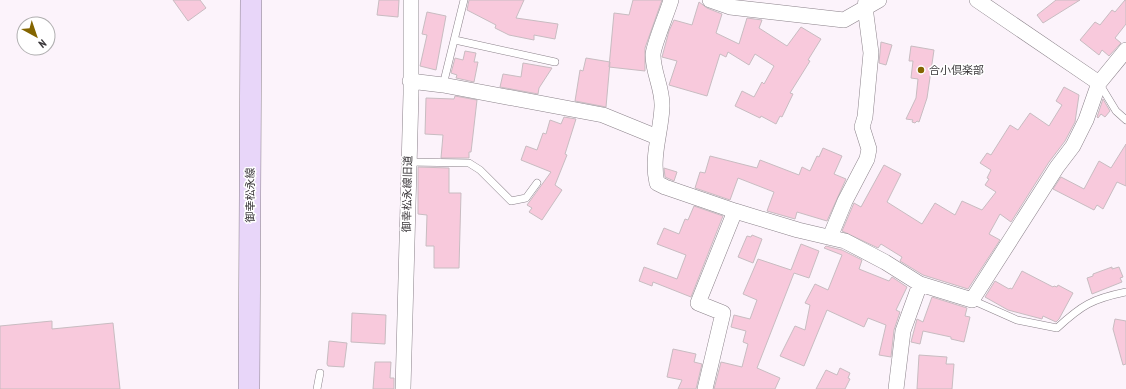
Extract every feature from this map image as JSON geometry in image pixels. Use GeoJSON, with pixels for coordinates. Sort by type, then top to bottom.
{"type":"FeatureCollection","features":[{"type":"Feature","properties":{"kind":"main road","name":"御幸松永線"},"geometry":{"type":"LineString","coordinates":[[249,389],[251,0]]}},
{"type":"Feature","properties":{"kind":"street","name":"御幸松永線旧道"},"geometry":{"type":"LineString","coordinates":[[402,389],[411,0]]}},
{"type":"Feature","properties":{"kind":"street"},"geometry":{"type":"LineString","coordinates":[[672,0],[653,55],[661,92],[662,107],[657,137],[655,174],[657,183],[735,211],[798,230],[844,241],[878,258],[920,284],[972,300],[1057,167],[1073,146],[1086,120],[1099,83],[1126,50]]}},
{"type":"Feature","properties":{"kind":"street"},"geometry":{"type":"LineString","coordinates":[[710,0],[730,7],[844,20],[865,3],[879,0]]}},
{"type":"Feature","properties":{"kind":"street"},"geometry":{"type":"LineString","coordinates":[[977,0],[1099,83]]}},
{"type":"Feature","properties":{"kind":"street"},"geometry":{"type":"LineString","coordinates":[[830,237],[867,159],[868,149],[862,127],[865,117],[871,53],[865,3]]}},
{"type":"Feature","properties":{"kind":"street"},"geometry":{"type":"LineString","coordinates":[[410,81],[443,85],[603,115],[657,137]]}},
{"type":"Feature","properties":{"kind":"street"},"geometry":{"type":"LineString","coordinates":[[705,389],[723,313],[698,303],[735,211]]}},
{"type":"Feature","properties":{"kind":"street"},"geometry":{"type":"LineString","coordinates":[[896,389],[903,331],[920,284]]}},
{"type":"Feature","properties":{"kind":"lane"},"geometry":{"type":"LineString","coordinates":[[443,85],[464,0]]}},
{"type":"Feature","properties":{"kind":"lane"},"geometry":{"type":"LineString","coordinates":[[455,40],[555,62]]}},
{"type":"Feature","properties":{"kind":"lane"},"geometry":{"type":"LineString","coordinates":[[1099,83],[1116,111],[1126,120]]}},
{"type":"Feature","properties":{"kind":"lane"},"geometry":{"type":"LineString","coordinates":[[408,162],[469,162],[480,170],[511,201],[526,198],[537,183]]}},
{"type":"Feature","properties":{"kind":"lane"},"geometry":{"type":"LineString","coordinates":[[972,300],[1017,320],[1057,328],[1077,310],[1101,297],[1126,292]]}},
{"type":"Feature","properties":{"kind":"lane"},"geometry":{"type":"LineString","coordinates":[[317,389],[320,373]]}},
{"type":"Feature","properties":{"kind":"building"},"geometry":{"type":"Polygon","coordinates":[[[173,0],[200,0],[206,8],[188,21],[173,0]]]}},
{"type":"Feature","properties":{"kind":"building"},"geometry":{"type":"Polygon","coordinates":[[[379,0],[399,0],[398,17],[377,15],[379,0]]]}},
{"type":"Feature","properties":{"kind":"building"},"geometry":{"type":"Polygon","coordinates":[[[469,0],[524,0],[516,18],[558,24],[555,39],[534,35],[534,40],[509,35],[495,28],[496,25],[467,10],[469,0]]]}},
{"type":"Feature","properties":{"kind":"building"},"geometry":{"type":"Polygon","coordinates":[[[633,0],[662,0],[645,48],[645,71],[609,67],[614,13],[629,15],[633,0]]]}},
{"type":"Feature","properties":{"kind":"building"},"geometry":{"type":"Polygon","coordinates":[[[1056,0],[1080,0],[1043,23],[1037,15],[1056,0]]]}},
{"type":"Feature","properties":{"kind":"building"},"geometry":{"type":"Polygon","coordinates":[[[1125,0],[1126,24],[1115,38],[1121,43],[1109,56],[1102,50],[1099,55],[1080,40],[1095,22],[1100,25],[1112,10],[1115,12],[1125,0]]]}},
{"type":"Feature","properties":{"kind":"building"},"geometry":{"type":"Polygon","coordinates":[[[699,2],[707,8],[722,14],[716,33],[739,44],[747,18],[762,20],[759,28],[787,46],[801,27],[821,39],[808,60],[810,61],[790,93],[793,94],[782,117],[780,116],[776,124],[761,116],[760,118],[735,106],[742,91],[754,97],[762,82],[764,84],[774,66],[755,54],[749,65],[728,52],[726,57],[720,54],[707,96],[669,85],[677,61],[662,57],[669,31],[674,20],[692,25],[699,2]]]}},
{"type":"Feature","properties":{"kind":"building"},"geometry":{"type":"Polygon","coordinates":[[[427,12],[446,16],[436,70],[420,66],[427,35],[422,34],[427,12]]]}},
{"type":"Feature","properties":{"kind":"building"},"geometry":{"type":"Polygon","coordinates":[[[881,42],[892,45],[886,65],[879,63],[881,42]]]}},
{"type":"Feature","properties":{"kind":"building","name":"合小倶楽部"},"geometry":{"type":"Polygon","coordinates":[[[911,46],[934,50],[927,98],[919,122],[917,121],[915,123],[912,122],[913,120],[906,119],[916,98],[918,79],[911,78],[913,61],[909,61],[911,46]]]}},
{"type":"Feature","properties":{"kind":"building"},"geometry":{"type":"Polygon","coordinates":[[[465,51],[476,53],[474,62],[478,62],[474,82],[456,78],[457,75],[451,73],[455,58],[463,60],[465,51]]]}},
{"type":"Feature","properties":{"kind":"building"},"geometry":{"type":"Polygon","coordinates":[[[586,58],[610,62],[606,107],[575,101],[580,70],[583,71],[586,58]]]}},
{"type":"Feature","properties":{"kind":"building"},"geometry":{"type":"Polygon","coordinates":[[[523,63],[552,68],[539,88],[538,94],[500,87],[503,74],[521,77],[523,63]]]}},
{"type":"Feature","properties":{"kind":"building"},"geometry":{"type":"Polygon","coordinates":[[[1064,87],[1079,95],[1075,122],[1065,141],[1049,162],[1011,222],[1000,214],[989,234],[1000,240],[968,289],[923,275],[900,261],[902,257],[881,244],[878,248],[842,231],[854,203],[861,207],[884,165],[901,174],[887,202],[922,224],[935,203],[955,215],[962,201],[982,210],[996,192],[985,185],[989,179],[987,178],[991,170],[980,163],[987,153],[991,155],[1010,125],[1018,130],[1030,113],[1049,126],[1062,105],[1056,101],[1064,87]]]}},
{"type":"Feature","properties":{"kind":"building"},"geometry":{"type":"Polygon","coordinates":[[[455,96],[477,100],[471,152],[469,152],[469,158],[441,158],[443,135],[425,134],[426,98],[454,99],[455,96]]]}},
{"type":"Feature","properties":{"kind":"building"},"geometry":{"type":"Polygon","coordinates":[[[1103,99],[1110,111],[1105,117],[1101,114],[1098,118],[1097,117],[1103,99]]]}},
{"type":"Feature","properties":{"kind":"building"},"geometry":{"type":"Polygon","coordinates":[[[564,117],[576,119],[565,154],[567,155],[555,185],[562,190],[542,220],[529,212],[532,208],[527,205],[551,172],[521,160],[526,146],[537,150],[543,133],[546,134],[550,120],[561,124],[564,117]]]}},
{"type":"Feature","properties":{"kind":"building"},"geometry":{"type":"Polygon","coordinates":[[[1126,144],[1126,186],[1117,182],[1103,209],[1097,205],[1094,210],[1053,189],[1061,177],[1084,189],[1099,161],[1111,168],[1126,144]]]}},
{"type":"Feature","properties":{"kind":"building"},"geometry":{"type":"Polygon","coordinates":[[[823,148],[842,156],[834,174],[846,179],[827,221],[797,212],[795,219],[767,211],[774,192],[738,178],[730,200],[695,188],[700,172],[705,173],[710,156],[757,168],[760,160],[799,175],[802,167],[810,171],[817,156],[819,157],[823,148]]]}},
{"type":"Feature","properties":{"kind":"building"},"geometry":{"type":"Polygon","coordinates":[[[418,167],[449,168],[449,193],[461,193],[459,268],[434,268],[434,246],[426,246],[427,215],[418,214],[418,167]]]}},
{"type":"Feature","properties":{"kind":"building"},"geometry":{"type":"Polygon","coordinates":[[[664,168],[677,172],[674,181],[665,177],[664,168]]]}},
{"type":"Feature","properties":{"kind":"building"},"geometry":{"type":"Polygon","coordinates":[[[694,206],[723,216],[691,297],[653,282],[652,286],[639,281],[644,267],[677,279],[686,255],[657,244],[664,228],[679,234],[685,219],[688,220],[694,206]]]}},
{"type":"Feature","properties":{"kind":"building"},"geometry":{"type":"Polygon","coordinates":[[[752,235],[762,239],[753,263],[738,257],[747,236],[751,237],[752,235]]]}},
{"type":"Feature","properties":{"kind":"building"},"geometry":{"type":"Polygon","coordinates":[[[801,244],[819,251],[809,278],[794,273],[757,368],[780,378],[775,389],[714,389],[721,362],[742,367],[748,344],[743,342],[746,331],[731,327],[734,315],[750,319],[757,300],[743,294],[758,259],[791,270],[801,244]]]}},
{"type":"Feature","properties":{"kind":"building"},"geometry":{"type":"Polygon","coordinates":[[[826,246],[842,250],[862,260],[859,269],[889,281],[892,277],[907,287],[896,310],[900,312],[894,330],[891,357],[879,355],[886,325],[868,318],[864,327],[827,310],[804,366],[780,356],[795,326],[805,330],[810,305],[805,303],[815,284],[828,290],[842,255],[824,248],[826,246]]]}},
{"type":"Feature","properties":{"kind":"building"},"geometry":{"type":"Polygon","coordinates":[[[1112,267],[1112,269],[1119,267],[1123,277],[1120,278],[1122,282],[1092,294],[1087,278],[1093,276],[1093,274],[1112,267]]]}},
{"type":"Feature","properties":{"kind":"building"},"geometry":{"type":"Polygon","coordinates":[[[1022,271],[1053,287],[1057,287],[1058,285],[1073,293],[1056,322],[1043,316],[1042,319],[1008,310],[985,297],[995,281],[1009,289],[1012,289],[1022,271]]]}},
{"type":"Feature","properties":{"kind":"building"},"geometry":{"type":"Polygon","coordinates":[[[932,297],[967,308],[965,316],[970,317],[964,342],[951,339],[951,337],[923,331],[920,344],[911,342],[917,319],[923,322],[932,297]]]}},
{"type":"Feature","properties":{"kind":"building"},"geometry":{"type":"Polygon","coordinates":[[[352,313],[386,315],[385,344],[351,342],[352,313]]]}},
{"type":"Feature","properties":{"kind":"building"},"geometry":{"type":"Polygon","coordinates":[[[1115,319],[1126,321],[1126,364],[1123,365],[1113,329],[1115,319]]]}},
{"type":"Feature","properties":{"kind":"building"},"geometry":{"type":"Polygon","coordinates":[[[52,321],[52,329],[113,323],[120,389],[0,389],[0,326],[52,321]]]}},
{"type":"Feature","properties":{"kind":"building"},"geometry":{"type":"Polygon","coordinates":[[[329,341],[347,343],[344,367],[328,366],[329,341]]]}},
{"type":"Feature","properties":{"kind":"building"},"geometry":{"type":"Polygon","coordinates":[[[673,349],[696,354],[694,362],[702,364],[696,389],[678,389],[682,380],[667,377],[673,349]]]}},
{"type":"Feature","properties":{"kind":"building"},"geometry":{"type":"Polygon","coordinates":[[[919,355],[947,357],[946,364],[954,364],[952,389],[917,389],[919,355]]]}},
{"type":"Feature","properties":{"kind":"building"},"geometry":{"type":"Polygon","coordinates":[[[375,362],[391,362],[390,378],[394,378],[394,389],[373,389],[375,362]]]}},
{"type":"Feature","properties":{"kind":"building"},"geometry":{"type":"Polygon","coordinates":[[[840,368],[850,373],[848,378],[850,379],[845,389],[816,389],[826,370],[837,375],[840,368]]]}},
{"type":"Feature","properties":{"kind":"place","name":"合小倶楽部"},"geometry":{"type":"Point","coordinates":[921,70]}}]}
